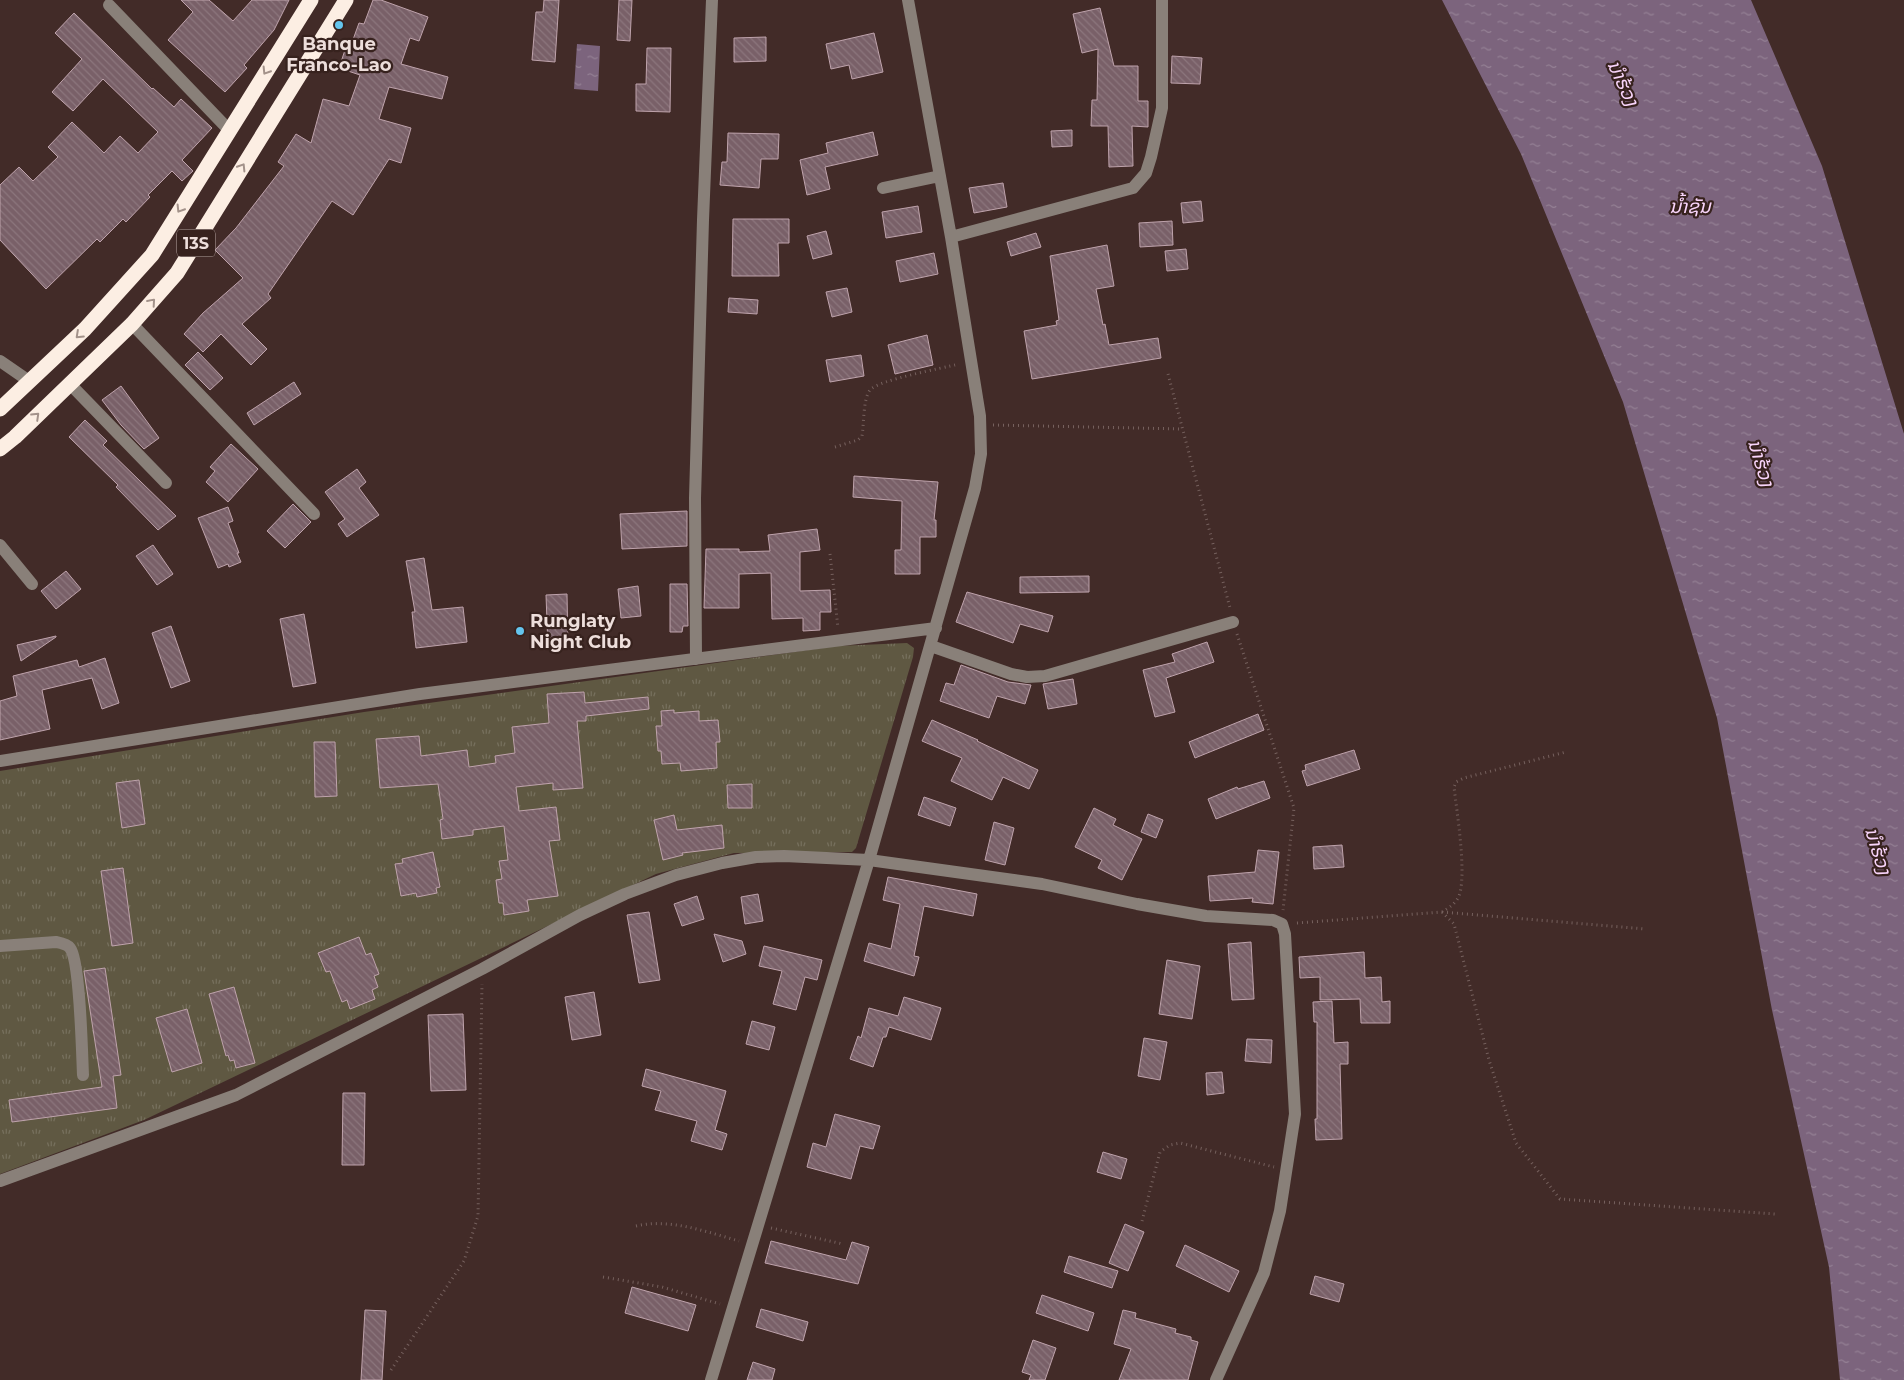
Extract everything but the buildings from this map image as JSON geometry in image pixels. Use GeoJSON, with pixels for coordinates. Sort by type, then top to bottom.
{"type":"FeatureCollection","features":[{"type":"Feature","properties":{"kind":"highway","name":"13S"},"geometry":{"type":"LineString","coordinates":[[0,409],[85,329],[152,255],[311,0]]}},
{"type":"Feature","properties":{"kind":"highway","name":"13S"},"geometry":{"type":"LineString","coordinates":[[0,448],[15,436],[132,324],[177,273],[346,0]]}},
{"type":"Feature","properties":{"kind":"street"},"geometry":{"type":"LineString","coordinates":[[696,658],[695,498],[712,0]]}},
{"type":"Feature","properties":{"kind":"street"},"geometry":{"type":"LineString","coordinates":[[711,1380],[869,860],[975,488],[980,454],[980,416],[972,361],[908,0]]}},
{"type":"Feature","properties":{"kind":"street"},"geometry":{"type":"LineString","coordinates":[[951,237],[1133,188],[1146,173],[1162,108],[1162,0]]}},
{"type":"Feature","properties":{"kind":"street"},"geometry":{"type":"LineString","coordinates":[[110,5],[229,130]]}},
{"type":"Feature","properties":{"kind":"street"},"geometry":{"type":"LineString","coordinates":[[883,188],[940,176]]}},
{"type":"Feature","properties":{"kind":"street"},"geometry":{"type":"LineString","coordinates":[[132,324],[314,514]]}},
{"type":"Feature","properties":{"kind":"street"},"geometry":{"type":"LineString","coordinates":[[0,360],[30,381]]}},
{"type":"Feature","properties":{"kind":"street"},"geometry":{"type":"LineString","coordinates":[[70,384],[166,482]]}},
{"type":"Feature","properties":{"kind":"street"},"geometry":{"type":"LineString","coordinates":[[0,545],[32,584]]}},
{"type":"Feature","properties":{"kind":"street"},"geometry":{"type":"LineString","coordinates":[[931,646],[1011,674],[1027,677],[1045,676],[1234,622]]}},
{"type":"Feature","properties":{"kind":"street"},"geometry":{"type":"LineString","coordinates":[[0,761],[420,694],[936,628]]}},
{"type":"Feature","properties":{"kind":"street"},"geometry":{"type":"LineString","coordinates":[[0,1181],[236,1095],[482,969],[580,915],[625,894],[676,876],[722,864],[756,858],[784,856],[869,860],[1042,884],[1206,916],[1273,920],[1282,924],[1285,934],[1295,1114],[1280,1211],[1264,1273],[1216,1380]]}},
{"type":"Feature","properties":{"kind":"street"},"geometry":{"type":"LineString","coordinates":[[0,946],[56,942],[70,948],[76,967],[83,1075]]}},
{"type":"Feature","properties":{"kind":"path"},"geometry":{"type":"LineString","coordinates":[[835,447],[858,440],[862,436],[866,398],[871,389],[882,383],[972,361]]}},
{"type":"Feature","properties":{"kind":"path"},"geometry":{"type":"LineString","coordinates":[[1168,374],[1234,622],[1294,808],[1282,924],[1442,912],[1645,929]]}},
{"type":"Feature","properties":{"kind":"path"},"geometry":{"type":"LineString","coordinates":[[980,425],[1183,429]]}},
{"type":"Feature","properties":{"kind":"path"},"geometry":{"type":"LineString","coordinates":[[830,554],[839,641]]}},
{"type":"Feature","properties":{"kind":"path"},"geometry":{"type":"LineString","coordinates":[[1442,912],[1453,906],[1460,893],[1461,866],[1454,787],[1456,782],[1464,778],[1566,752]]}},
{"type":"Feature","properties":{"kind":"path"},"geometry":{"type":"LineString","coordinates":[[1442,912],[1454,924],[1490,1060],[1516,1142],[1560,1199],[1775,1214]]}},
{"type":"Feature","properties":{"kind":"path"},"geometry":{"type":"LineString","coordinates":[[391,1370],[464,1261],[478,1216],[482,969]]}},
{"type":"Feature","properties":{"kind":"path"},"geometry":{"type":"LineString","coordinates":[[1142,1221],[1160,1152],[1170,1146],[1180,1144],[1286,1170]]}},
{"type":"Feature","properties":{"kind":"path"},"geometry":{"type":"LineString","coordinates":[[636,1226],[651,1222],[697,1229],[752,1245]]}},
{"type":"Feature","properties":{"kind":"path"},"geometry":{"type":"LineString","coordinates":[[758,1225],[843,1244]]}},
{"type":"Feature","properties":{"kind":"path"},"geometry":{"type":"LineString","coordinates":[[603,1277],[662,1287],[733,1308]]}},
{"type":"Feature","properties":{"kind":"green space"},"geometry":{"type":"Polygon","coordinates":[[[907,643],[914,648],[913,657],[856,848],[852,852],[734,853],[656,874],[144,1120],[0,1174],[0,771],[364,712],[837,646],[907,643]]]}},
{"type":"Feature","properties":{"kind":"water","name":"ນ້ຳຊັນ"},"geometry":{"type":"Polygon","coordinates":[[[1442,0],[1751,0],[1822,166],[1904,434],[1904,1380],[1840,1380],[1829,1267],[1772,1010],[1717,718],[1623,402],[1521,154],[1442,0]]]}},
{"type":"Feature","properties":{"kind":"water"},"geometry":{"type":"Polygon","coordinates":[[[577,44],[600,46],[598,91],[574,89],[577,44]]]}},
{"type":"Feature","properties":{"kind":"place","name":"Banque Franco-Lao"},"geometry":{"type":"Point","coordinates":[339,25]}},
{"type":"Feature","properties":{"kind":"place","name":"Runglaty Night Club"},"geometry":{"type":"Point","coordinates":[520,631]}},
{"type":"Feature","properties":{"kind":"water label","name":"ນຳ້ຮວງ"},"geometry":{"type":"Point","coordinates":[1623,83]}},
{"type":"Feature","properties":{"kind":"water label","name":"ນຳ້ຮວງ"},"geometry":{"type":"Point","coordinates":[1761,463]}},
{"type":"Feature","properties":{"kind":"water label","name":"ນຳ້ຮວງ"},"geometry":{"type":"Point","coordinates":[1878,851]}}]}
